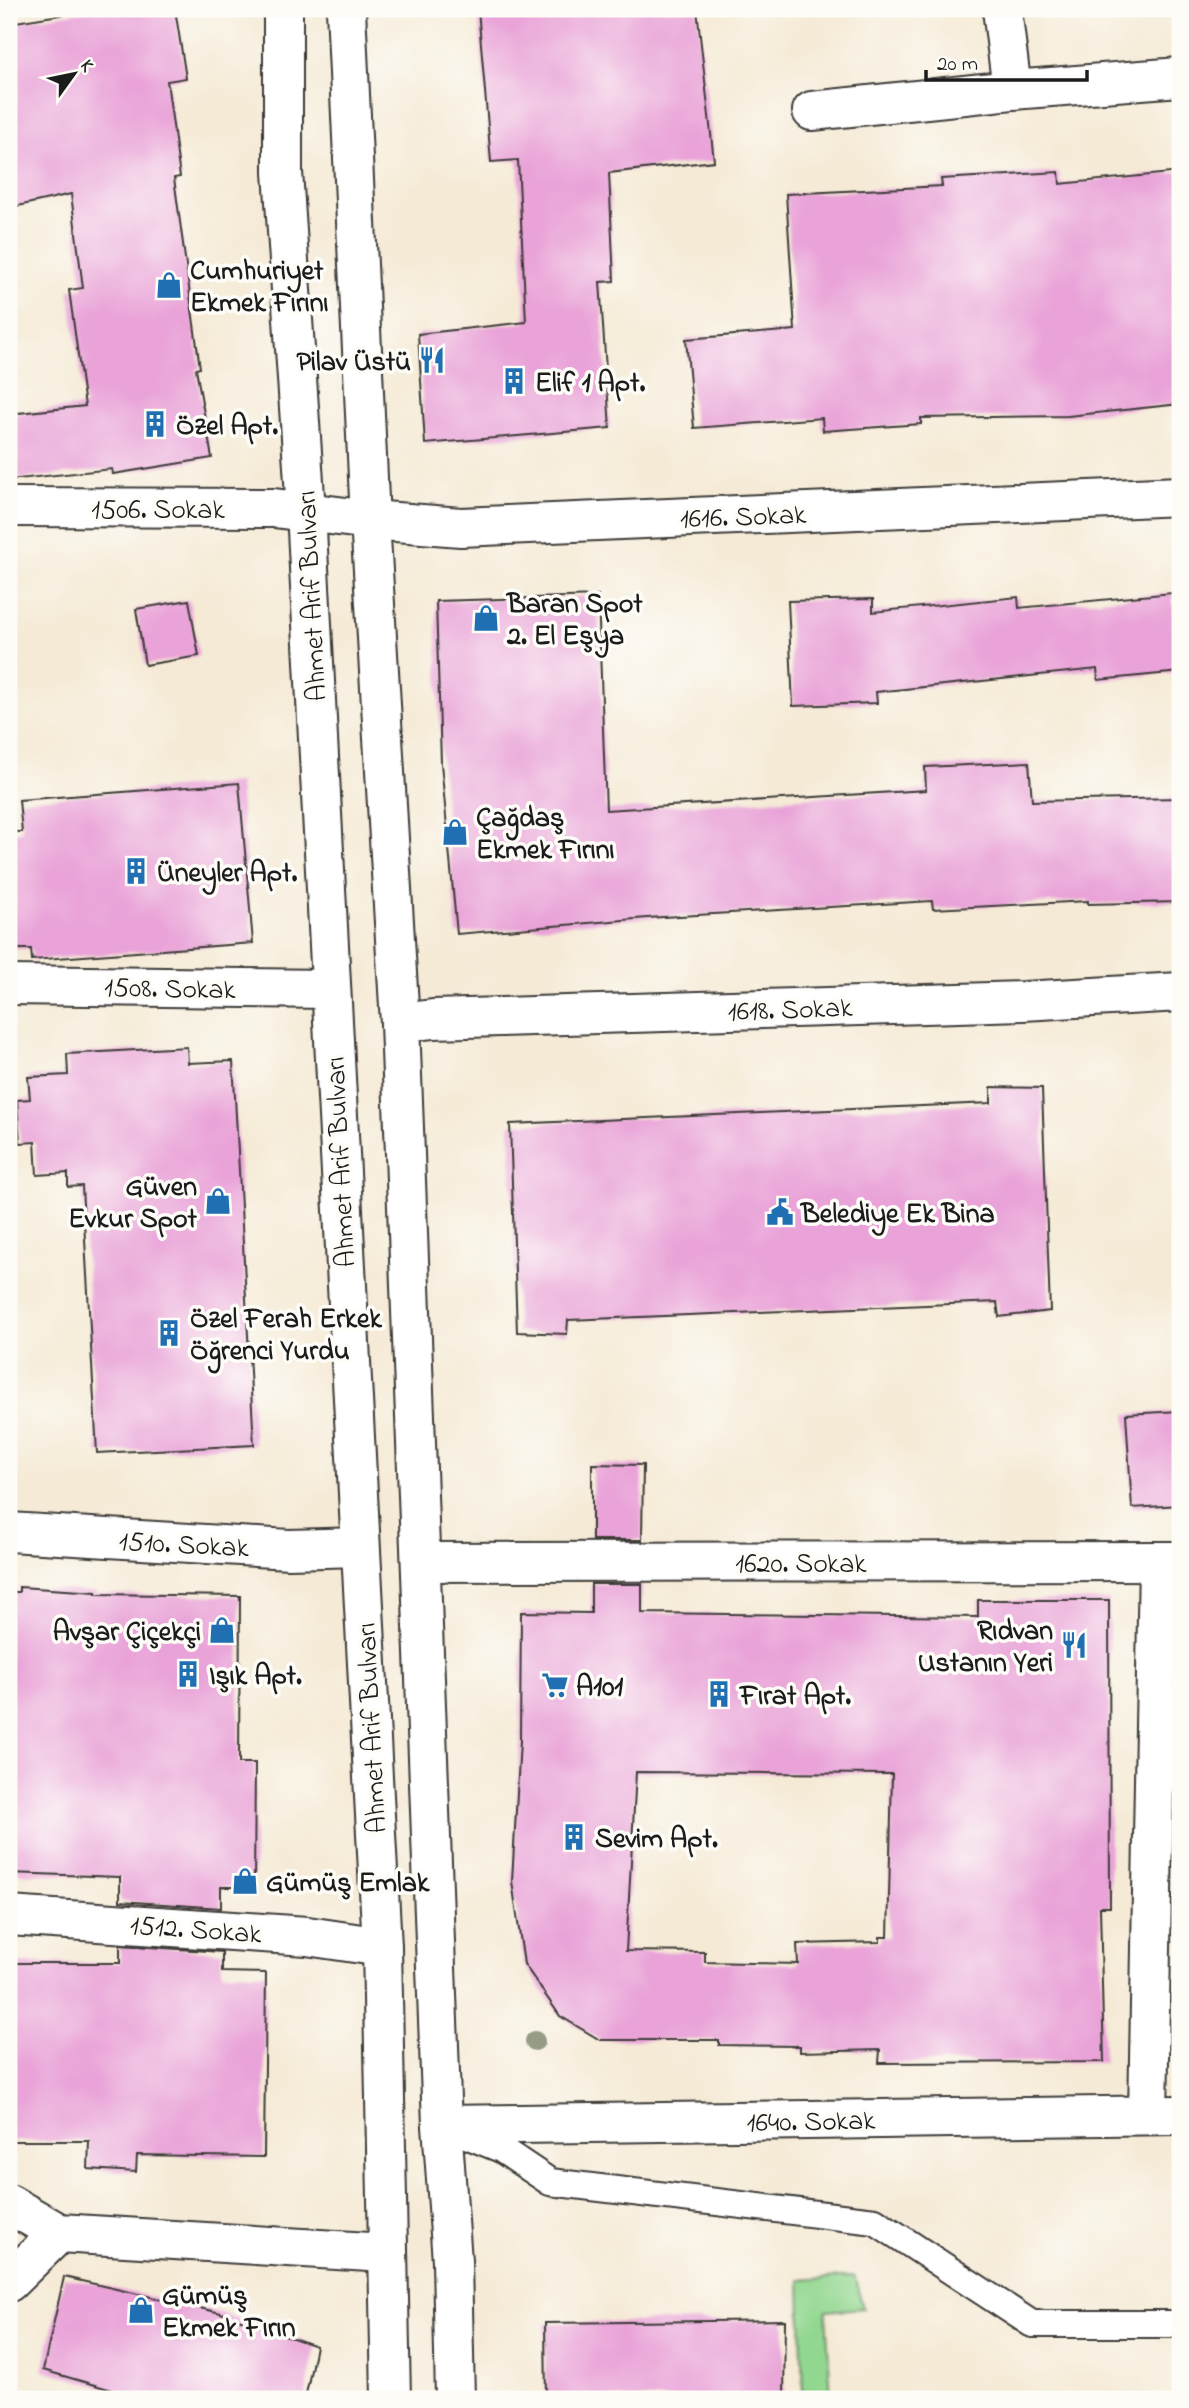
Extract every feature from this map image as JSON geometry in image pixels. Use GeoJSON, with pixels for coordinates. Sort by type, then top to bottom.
{"type":"FeatureCollection","features":[{"type":"Feature","properties":{"kind":"street","name":"Ahmet Arif Bulvarı"},"geometry":{"type":"LineString","coordinates":[[283,9],[283,172],[306,511],[382,1947],[391,2399]]}},
{"type":"Feature","properties":{"kind":"street","name":"Ahmet Arif Bulvarı"},"geometry":{"type":"LineString","coordinates":[[346,9],[370,520],[400,1023],[442,2125],[452,2261],[455,2399]]}},
{"type":"Feature","properties":{"kind":"street"},"geometry":{"type":"LineString","coordinates":[[1002,9],[1012,90]]}},
{"type":"Feature","properties":{"kind":"street"},"geometry":{"type":"LineString","coordinates":[[812,111],[1012,90],[1180,77]]}},
{"type":"Feature","properties":{"kind":"street","name":"1616. Sokak"},"geometry":{"type":"LineString","coordinates":[[306,511],[370,520],[461,527],[1180,496]]}},
{"type":"Feature","properties":{"kind":"street","name":"1506. Sokak"},"geometry":{"type":"LineString","coordinates":[[9,507],[306,511]]}},
{"type":"Feature","properties":{"kind":"street","name":"1508. Sokak"},"geometry":{"type":"LineString","coordinates":[[9,985],[330,989]]}},
{"type":"Feature","properties":{"kind":"street","name":"1618. Sokak"},"geometry":{"type":"LineString","coordinates":[[400,1023],[433,1019],[1024,1001],[1180,992]]}},
{"type":"Feature","properties":{"kind":"street","name":"1510. Sokak"},"geometry":{"type":"LineString","coordinates":[[9,1532],[289,1549],[360,1547]]}},
{"type":"Feature","properties":{"kind":"street"},"geometry":{"type":"LineString","coordinates":[[1164,2114],[1169,1561]]}},
{"type":"Feature","properties":{"kind":"street","name":"1620. Sokak"},"geometry":{"type":"LineString","coordinates":[[422,1562],[1169,1561]]}},
{"type":"Feature","properties":{"kind":"street","name":"1512. Sokak"},"geometry":{"type":"LineString","coordinates":[[9,1916],[307,1936],[382,1947]]}},
{"type":"Feature","properties":{"kind":"street","name":"1640. Sokak"},"geometry":{"type":"LineString","coordinates":[[442,2125],[1164,2114]]}},
{"type":"Feature","properties":{"kind":"street"},"geometry":{"type":"LineString","coordinates":[[9,2204],[59,2232],[386,2253]]}},
{"type":"Feature","properties":{"kind":"street"},"geometry":{"type":"LineString","coordinates":[[9,2282],[59,2232]]}},
{"type":"Feature","properties":{"kind":"lane"},"geometry":{"type":"LineString","coordinates":[[442,2125],[500,2149],[550,2182],[875,2221],[1032,2325],[1180,2324]]}},
{"type":"Feature","properties":{"kind":"green space"},"geometry":{"type":"Polygon","coordinates":[[[854,2276],[863,2308],[826,2311],[831,2399],[803,2399],[800,2280],[854,2276]]]}},
{"type":"Feature","properties":{"kind":"building"},"geometry":{"type":"Polygon","coordinates":[[[98,9],[175,9],[186,78],[167,81],[180,177],[174,178],[200,368],[196,369],[212,458],[113,474],[112,469],[9,480],[9,414],[85,406],[69,290],[83,288],[71,194],[9,208],[9,23],[98,9]]]}},
{"type":"Feature","properties":{"kind":"building"},"geometry":{"type":"Polygon","coordinates":[[[478,9],[697,9],[714,161],[609,173],[614,281],[600,282],[610,428],[425,444],[418,334],[526,322],[518,160],[491,162],[478,9]]]}},
{"type":"Feature","properties":{"kind":"building"},"geometry":{"type":"Polygon","coordinates":[[[1059,172],[1060,184],[1180,172],[1180,404],[1068,416],[921,418],[921,424],[823,431],[822,418],[694,428],[686,339],[795,330],[786,194],[942,186],[941,179],[1059,172]]]}},
{"type":"Feature","properties":{"kind":"building"},"geometry":{"type":"Polygon","coordinates":[[[1172,593],[1180,672],[1098,680],[1097,669],[876,692],[877,703],[793,706],[788,601],[873,599],[873,612],[1018,597],[1019,608],[1172,593]]]}},
{"type":"Feature","properties":{"kind":"building"},"geometry":{"type":"Polygon","coordinates":[[[598,596],[606,810],[926,790],[925,767],[1029,762],[1032,801],[1180,798],[1180,902],[1088,904],[1088,901],[933,909],[932,901],[647,918],[457,934],[441,763],[436,601],[598,596]]]}},
{"type":"Feature","properties":{"kind":"building"},"geometry":{"type":"Polygon","coordinates":[[[189,600],[199,656],[145,665],[136,609],[189,600]]]}},
{"type":"Feature","properties":{"kind":"building","name":"Üneyler Apt."},"geometry":{"type":"Polygon","coordinates":[[[239,783],[253,943],[32,960],[31,949],[9,949],[9,832],[22,832],[19,800],[239,783]]]}},
{"type":"Feature","properties":{"kind":"building","name":"Özel Ferah Erkek Öğrenci Yurdu"},"geometry":{"type":"Polygon","coordinates":[[[187,1047],[188,1063],[233,1061],[254,1445],[97,1453],[82,1186],[68,1187],[68,1173],[37,1175],[35,1142],[20,1143],[17,1100],[30,1099],[28,1077],[68,1075],[67,1054],[187,1047]]]}},
{"type":"Feature","properties":{"kind":"building","name":"Belediye Ek Bina"},"geometry":{"type":"Polygon","coordinates":[[[991,1087],[1042,1088],[1050,1311],[999,1317],[997,1302],[568,1320],[567,1334],[517,1332],[510,1124],[991,1103],[991,1087]]]}},
{"type":"Feature","properties":{"kind":"building"},"geometry":{"type":"Polygon","coordinates":[[[1180,1411],[1180,1505],[1132,1508],[1126,1414],[1180,1411]]]}},
{"type":"Feature","properties":{"kind":"building"},"geometry":{"type":"Polygon","coordinates":[[[592,1464],[643,1465],[642,1540],[592,1540],[592,1464]]]}},
{"type":"Feature","properties":{"kind":"building"},"geometry":{"type":"Polygon","coordinates":[[[591,1584],[642,1584],[642,1613],[978,1617],[978,1600],[1109,1600],[1110,1907],[1100,1907],[1104,2062],[879,2063],[880,2050],[800,2052],[800,2046],[719,2045],[719,2040],[600,2040],[560,2016],[524,1964],[512,1881],[520,1741],[521,1612],[591,1613],[591,1584]],[[636,1772],[626,1951],[705,1952],[705,1962],[798,1964],[797,1944],[880,1942],[880,1937],[888,1937],[892,1774],[636,1772]]]}},
{"type":"Feature","properties":{"kind":"building"},"geometry":{"type":"Polygon","coordinates":[[[19,1587],[96,1594],[240,1596],[239,1763],[255,1763],[254,1887],[221,1887],[221,1908],[120,1901],[120,1877],[9,1873],[9,1592],[19,1592],[19,1587]]]}},
{"type":"Feature","properties":{"kind":"building"},"geometry":{"type":"Polygon","coordinates":[[[120,1945],[222,1952],[222,1972],[266,1973],[264,2157],[137,2155],[136,2172],[88,2169],[89,2141],[9,2141],[9,1963],[120,1963],[120,1945]]]}},
{"type":"Feature","properties":{"kind":"building"},"geometry":{"type":"Polygon","coordinates":[[[64,2277],[221,2313],[316,2346],[305,2399],[143,2399],[43,2370],[64,2277]]]}},
{"type":"Feature","properties":{"kind":"building"},"geometry":{"type":"Polygon","coordinates":[[[785,2320],[784,2399],[546,2399],[545,2323],[785,2320]]]}},
{"type":"Feature","properties":{"kind":"place","name":"Cumhuriyet Ekmek Fırını"},"geometry":{"type":"Point","coordinates":[169,285]}},
{"type":"Feature","properties":{"kind":"place","name":"Pilav Üstü"},"geometry":{"type":"Point","coordinates":[432,360]}},
{"type":"Feature","properties":{"kind":"place","name":"Elif 1 Apt."},"geometry":{"type":"Point","coordinates":[514,381]}},
{"type":"Feature","properties":{"kind":"place","name":"Özel Apt."},"geometry":{"type":"Point","coordinates":[155,424]}},
{"type":"Feature","properties":{"kind":"place","name":"Baran Spot 2. El Eşya"},"geometry":{"type":"Point","coordinates":[486,618]}},
{"type":"Feature","properties":{"kind":"place","name":"Çağdaş Ekmek Fırını"},"geometry":{"type":"Point","coordinates":[455,832]}},
{"type":"Feature","properties":{"kind":"place","name":"Üneyler Apt."},"geometry":{"type":"Point","coordinates":[136,871]}},
{"type":"Feature","properties":{"kind":"place","name":"Güven Evkur Spot"},"geometry":{"type":"Point","coordinates":[218,1201]}},
{"type":"Feature","properties":{"kind":"place","name":"Belediye Ek Bina"},"geometry":{"type":"Point","coordinates":[780,1212]}},
{"type":"Feature","properties":{"kind":"place","name":"Özel Ferah Erkek Öğrenci Yurdu"},"geometry":{"type":"Point","coordinates":[169,1333]}},
{"type":"Feature","properties":{"kind":"place","name":"Avşar Çiçekçi"},"geometry":{"type":"Point","coordinates":[222,1630]}},
{"type":"Feature","properties":{"kind":"place","name":"Rıdvan Ustanın Yeri"},"geometry":{"type":"Point","coordinates":[1074,1645]}},
{"type":"Feature","properties":{"kind":"place","name":"Işık Apt."},"geometry":{"type":"Point","coordinates":[188,1674]}},
{"type":"Feature","properties":{"kind":"place","name":"A101"},"geometry":{"type":"Point","coordinates":[555,1685]}},
{"type":"Feature","properties":{"kind":"place","name":"Fırat Apt."},"geometry":{"type":"Point","coordinates":[719,1694]}},
{"type":"Feature","properties":{"kind":"place","name":"Sevim Apt."},"geometry":{"type":"Point","coordinates":[574,1837]}},
{"type":"Feature","properties":{"kind":"place","name":"Gümüş Emlak"},"geometry":{"type":"Point","coordinates":[245,1881]}},
{"type":"Feature","properties":{"kind":"place","name":"Gümüş Ekmek Fırın"},"geometry":{"type":"Point","coordinates":[141,2310]}}]}
